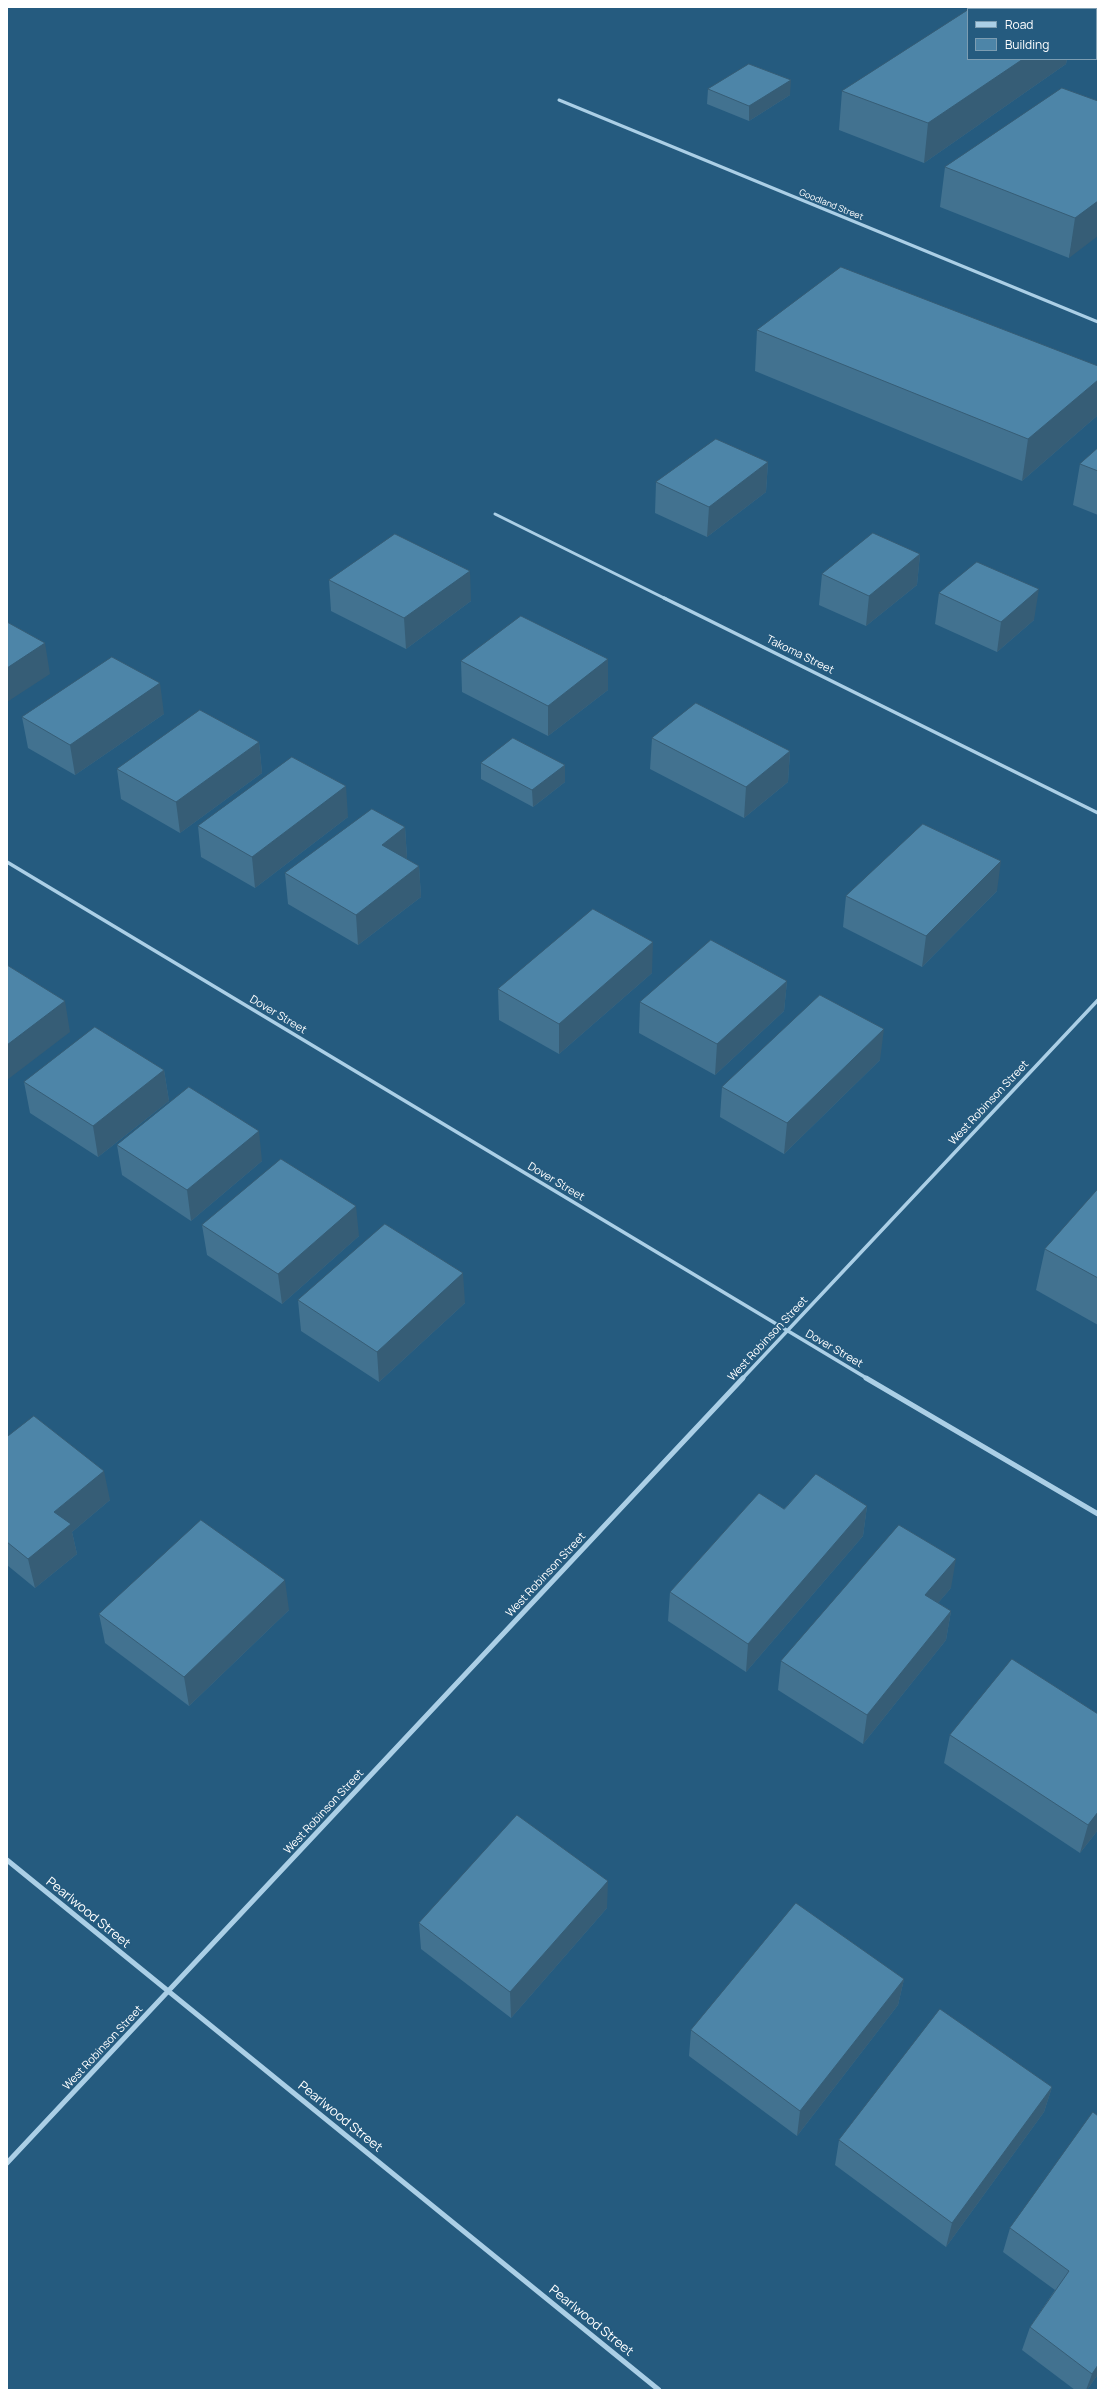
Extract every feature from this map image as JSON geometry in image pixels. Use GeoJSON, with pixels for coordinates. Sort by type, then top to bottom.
{"type":"FeatureCollection","features":[{"type":"Feature","properties":{"kind":"street","name":"Goodland Street"},"geometry":{"type":"LineString","coordinates":[[560,100],[1098,322]]}},
{"type":"Feature","properties":{"kind":"street","name":"Takoma Street"},"geometry":{"type":"LineString","coordinates":[[495,514],[1098,813]]}},
{"type":"Feature","properties":{"kind":"street","name":"Dover Street"},"geometry":{"type":"LineString","coordinates":[[7,862],[786,1332],[1098,1514]]}},
{"type":"Feature","properties":{"kind":"street","name":"West Robinson Street"},"geometry":{"type":"LineString","coordinates":[[7,2163],[1098,1000]]}},
{"type":"Feature","properties":{"kind":"street","name":"Pearlwood Street"},"geometry":{"type":"LineString","coordinates":[[7,1860],[659,2390]]}},
{"type":"Feature","properties":{"kind":"building"},"geometry":{"type":"Polygon","coordinates":[[[1017,7],[1020,8],[970,8],[1017,7]]]}},
{"type":"Feature","properties":{"kind":"building"},"geometry":{"type":"Polygon","coordinates":[[[967,11],[967,60],[1022,60],[928,123],[842,91],[967,11]]]}},
{"type":"Feature","properties":{"kind":"building"},"geometry":{"type":"Polygon","coordinates":[[[749,64],[791,80],[749,106],[708,89],[749,64]]]}},
{"type":"Feature","properties":{"kind":"building"},"geometry":{"type":"Polygon","coordinates":[[[1062,88],[1098,101],[1098,201],[1075,218],[945,167],[1062,88]]]}},
{"type":"Feature","properties":{"kind":"building"},"geometry":{"type":"Polygon","coordinates":[[[841,267],[1098,366],[1098,380],[1028,439],[757,330],[841,267]]]}},
{"type":"Feature","properties":{"kind":"building"},"geometry":{"type":"Polygon","coordinates":[[[716,439],[768,462],[709,507],[656,482],[716,439]]]}},
{"type":"Feature","properties":{"kind":"building"},"geometry":{"type":"Polygon","coordinates":[[[1098,448],[1098,471],[1080,464],[1098,448]]]}},
{"type":"Feature","properties":{"kind":"building"},"geometry":{"type":"Polygon","coordinates":[[[873,533],[920,554],[869,596],[822,574],[873,533]]]}},
{"type":"Feature","properties":{"kind":"building"},"geometry":{"type":"Polygon","coordinates":[[[395,534],[470,571],[404,618],[329,580],[395,534]]]}},
{"type":"Feature","properties":{"kind":"building"},"geometry":{"type":"Polygon","coordinates":[[[977,562],[1039,589],[1001,622],[939,593],[977,562]]]}},
{"type":"Feature","properties":{"kind":"building"},"geometry":{"type":"Polygon","coordinates":[[[521,616],[608,659],[548,706],[461,661],[521,616]]]}},
{"type":"Feature","properties":{"kind":"building"},"geometry":{"type":"Polygon","coordinates":[[[7,622],[45,643],[7,668],[7,622]]]}},
{"type":"Feature","properties":{"kind":"building"},"geometry":{"type":"Polygon","coordinates":[[[112,657],[160,683],[70,745],[22,717],[112,657]]]}},
{"type":"Feature","properties":{"kind":"building"},"geometry":{"type":"Polygon","coordinates":[[[696,703],[790,751],[746,787],[652,738],[696,703]]]}},
{"type":"Feature","properties":{"kind":"building"},"geometry":{"type":"Polygon","coordinates":[[[200,710],[259,742],[176,802],[117,769],[200,710]]]}},
{"type":"Feature","properties":{"kind":"building"},"geometry":{"type":"Polygon","coordinates":[[[513,738],[565,765],[532,790],[481,763],[513,738]]]}},
{"type":"Feature","properties":{"kind":"building"},"geometry":{"type":"Polygon","coordinates":[[[292,757],[346,786],[252,857],[198,826],[292,757]]]}},
{"type":"Feature","properties":{"kind":"building"},"geometry":{"type":"Polygon","coordinates":[[[372,809],[405,827],[382,845],[419,866],[356,915],[285,873],[372,809]]]}},
{"type":"Feature","properties":{"kind":"building"},"geometry":{"type":"Polygon","coordinates":[[[923,824],[1001,861],[926,936],[846,896],[923,824]]]}},
{"type":"Feature","properties":{"kind":"building"},"geometry":{"type":"Polygon","coordinates":[[[593,909],[653,942],[559,1024],[498,989],[593,909]]]}},
{"type":"Feature","properties":{"kind":"building"},"geometry":{"type":"Polygon","coordinates":[[[711,940],[787,981],[717,1044],[640,1002],[711,940]]]}},
{"type":"Feature","properties":{"kind":"building"},"geometry":{"type":"Polygon","coordinates":[[[7,965],[65,1001],[7,1045],[7,965]]]}},
{"type":"Feature","properties":{"kind":"building"},"geometry":{"type":"Polygon","coordinates":[[[820,995],[884,1029],[787,1123],[722,1087],[820,995]]]}},
{"type":"Feature","properties":{"kind":"building"},"geometry":{"type":"Polygon","coordinates":[[[95,1027],[164,1070],[93,1126],[24,1082],[95,1027]]]}},
{"type":"Feature","properties":{"kind":"building"},"geometry":{"type":"Polygon","coordinates":[[[189,1087],[259,1131],[187,1190],[117,1145],[189,1087]]]}},
{"type":"Feature","properties":{"kind":"building"},"geometry":{"type":"Polygon","coordinates":[[[281,1159],[356,1206],[278,1274],[202,1225],[281,1159]]]}},
{"type":"Feature","properties":{"kind":"building"},"geometry":{"type":"Polygon","coordinates":[[[1098,1189],[1098,1278],[1045,1249],[1098,1189]]]}},
{"type":"Feature","properties":{"kind":"building"},"geometry":{"type":"Polygon","coordinates":[[[385,1224],[463,1273],[377,1352],[298,1300],[385,1224]]]}},
{"type":"Feature","properties":{"kind":"building"},"geometry":{"type":"Polygon","coordinates":[[[34,1416],[104,1471],[54,1512],[71,1524],[28,1559],[7,1542],[7,1437],[34,1416]]]}},
{"type":"Feature","properties":{"kind":"building"},"geometry":{"type":"Polygon","coordinates":[[[816,1474],[867,1506],[748,1644],[670,1592],[759,1493],[784,1509],[816,1474]]]}},
{"type":"Feature","properties":{"kind":"building"},"geometry":{"type":"Polygon","coordinates":[[[201,1520],[285,1580],[184,1677],[99,1614],[201,1520]]]}},
{"type":"Feature","properties":{"kind":"building"},"geometry":{"type":"Polygon","coordinates":[[[899,1525],[956,1559],[925,1595],[951,1611],[867,1715],[781,1661],[899,1525]]]}},
{"type":"Feature","properties":{"kind":"building"},"geometry":{"type":"Polygon","coordinates":[[[1012,1659],[1098,1714],[1098,1812],[1088,1825],[950,1735],[1012,1659]]]}},
{"type":"Feature","properties":{"kind":"building"},"geometry":{"type":"Polygon","coordinates":[[[517,1815],[608,1881],[510,1992],[419,1923],[517,1815]]]}},
{"type":"Feature","properties":{"kind":"building"},"geometry":{"type":"Polygon","coordinates":[[[796,1903],[904,1979],[800,2111],[691,2030],[796,1903]]]}},
{"type":"Feature","properties":{"kind":"building"},"geometry":{"type":"Polygon","coordinates":[[[940,2009],[1052,2087],[952,2223],[839,2140],[940,2009]]]}},
{"type":"Feature","properties":{"kind":"building"},"geometry":{"type":"Polygon","coordinates":[[[1093,2112],[1098,2116],[1098,2365],[1092,2374],[1030,2327],[1069,2271],[1010,2228],[1093,2112]]]}}]}
